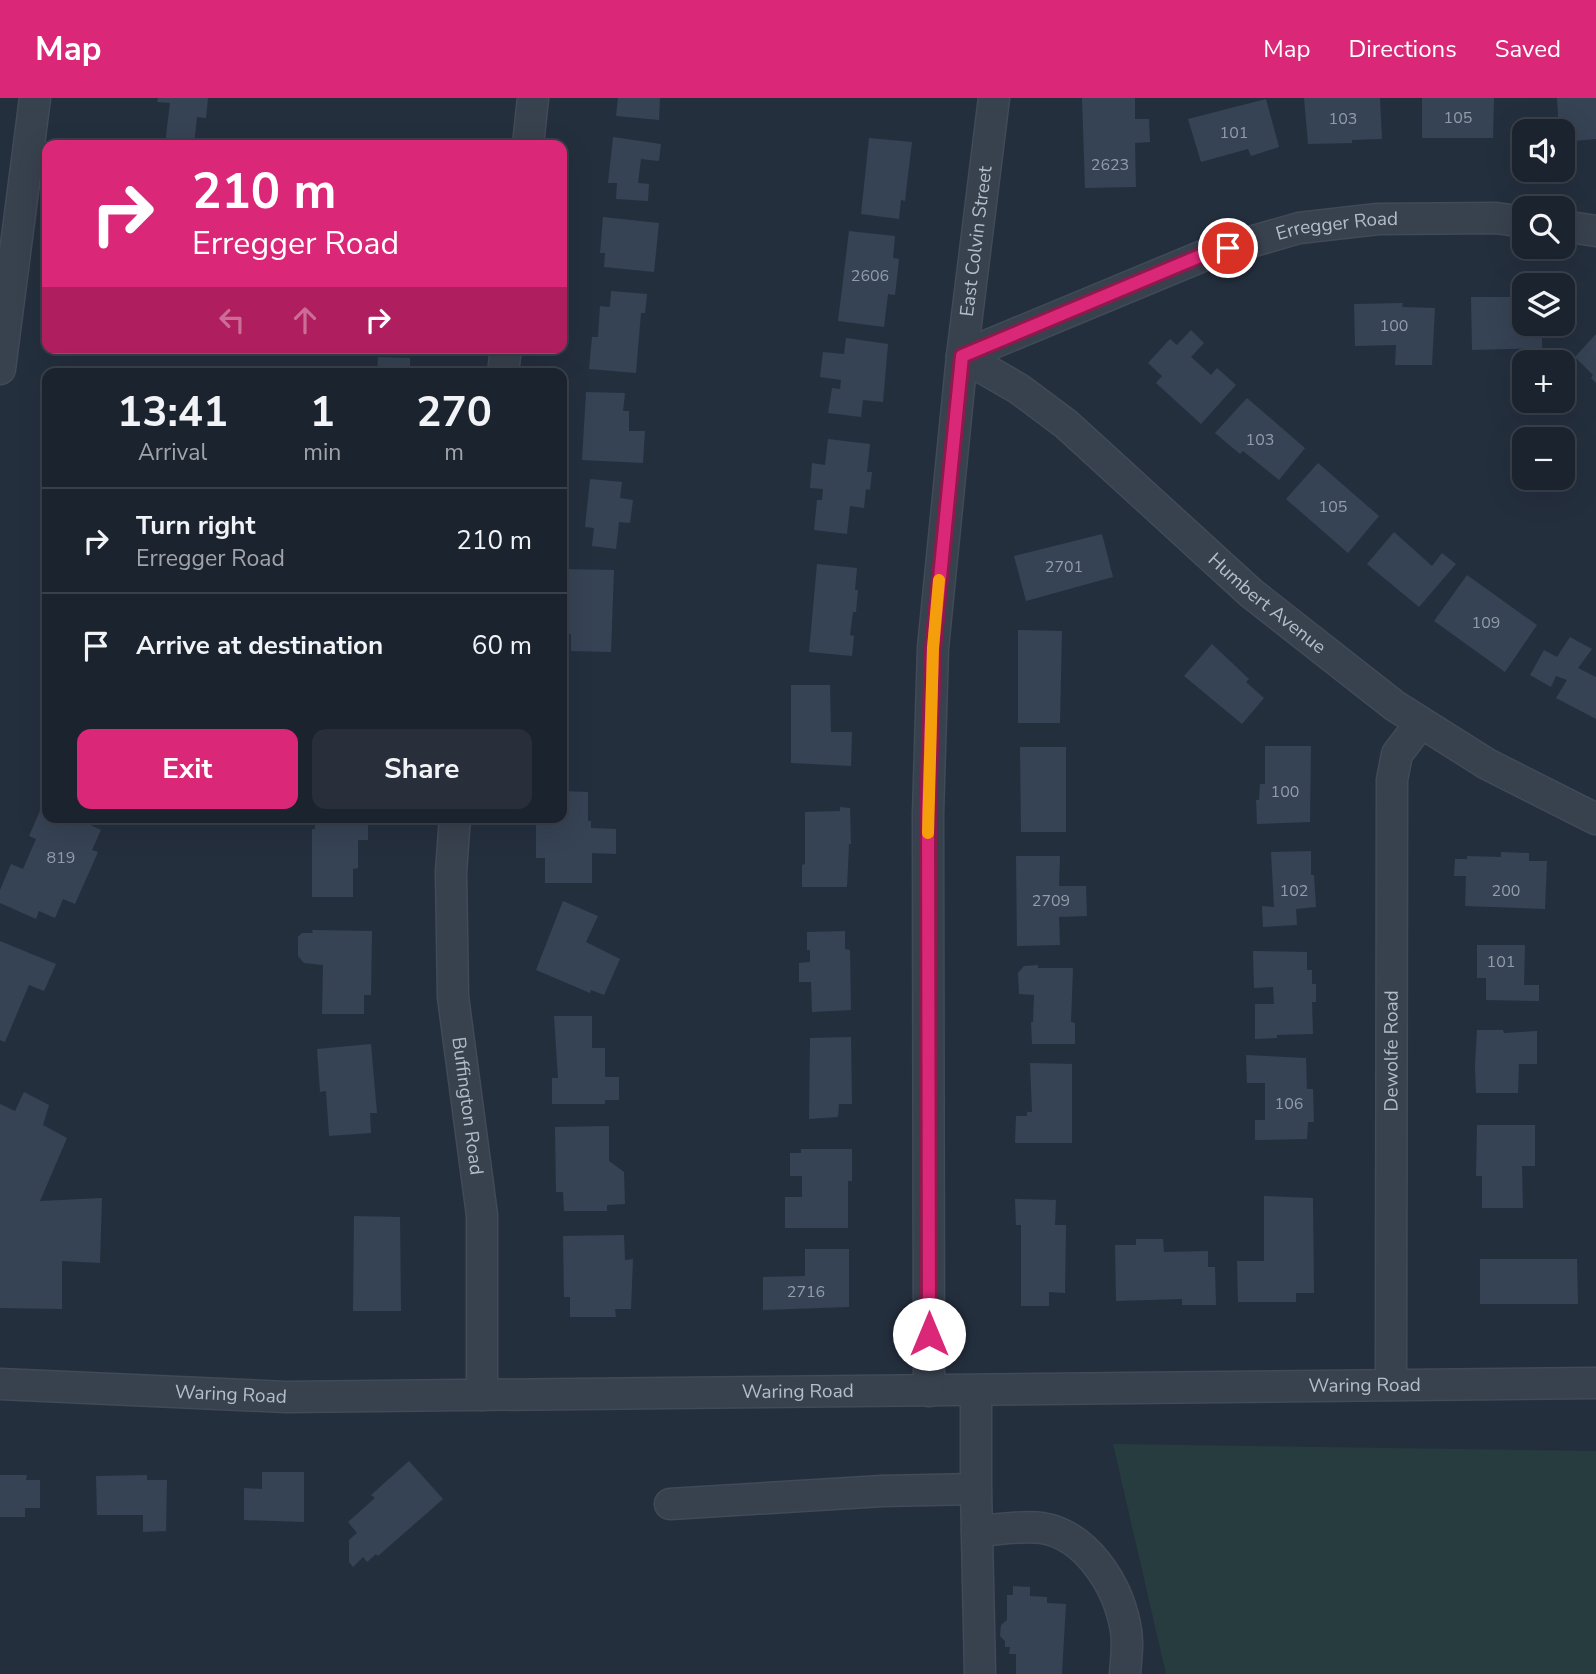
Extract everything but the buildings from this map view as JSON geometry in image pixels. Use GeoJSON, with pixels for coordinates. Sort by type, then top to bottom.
{"type":"FeatureCollection","features":[{"type":"Feature","properties":{"kind":"street"},"geometry":{"type":"LineString","coordinates":[[0,369],[35,98]]}},
{"type":"Feature","properties":{"kind":"street"},"geometry":{"type":"LineString","coordinates":[[529,140],[533,98]]}},
{"type":"Feature","properties":{"kind":"street","name":"East Colvin Street"},"geometry":{"type":"LineString","coordinates":[[929,1391],[928,814],[932,661],[962,356],[994,98]]}},
{"type":"Feature","properties":{"kind":"street","name":"Erregger Road"},"geometry":{"type":"LineString","coordinates":[[962,356],[1205,254],[1299,228],[1378,219],[1496,218],[1512,220]]}},
{"type":"Feature","properties":{"kind":"street"},"geometry":{"type":"LineString","coordinates":[[1575,227],[1596,230]]}},
{"type":"Feature","properties":{"kind":"street","name":"Humbert Avenue"},"geometry":{"type":"LineString","coordinates":[[962,356],[1019,389],[1066,424],[1251,593],[1420,724],[1487,764],[1596,819]]}},
{"type":"Feature","properties":{"kind":"street","name":"Dewolfe Road"},"geometry":{"type":"LineString","coordinates":[[1391,1385],[1392,780],[1397,754],[1420,724]]}},
{"type":"Feature","properties":{"kind":"street","name":"Buffington Road"},"geometry":{"type":"LineString","coordinates":[[455,823],[452,872],[453,997],[482,1215],[482,1395]]}},
{"type":"Feature","properties":{"kind":"street","name":"Waring Road"},"geometry":{"type":"LineString","coordinates":[[0,1384],[286,1397],[1596,1383]]}},
{"type":"Feature","properties":{"kind":"street"},"geometry":{"type":"LineString","coordinates":[[976,1391],[980,1674]]}},
{"type":"Feature","properties":{"kind":"street"},"geometry":{"type":"LineString","coordinates":[[670,1504],[882,1491],[976,1489]]}},
{"type":"Feature","properties":{"kind":"street"},"geometry":{"type":"LineString","coordinates":[[977,1531],[1041,1528],[1069,1536],[1097,1563],[1117,1599],[1126,1627],[1125,1674]]}},
{"type":"Feature","properties":{"kind":"green space"},"geometry":{"type":"Polygon","coordinates":[[[1113,1444],[1596,1451],[1596,1674],[1166,1674],[1113,1444]]]}},
{"type":"Feature","properties":{"kind":"slow traffic"},"geometry":{"type":"LineString","coordinates":[[928,833],[933,648],[939,580]]}},
{"type":"Feature","properties":{"kind":"route"},"geometry":{"type":"LineString","coordinates":[[929,1334],[928,814],[933,648],[962,356],[1205,254],[1228,248]]}}]}
